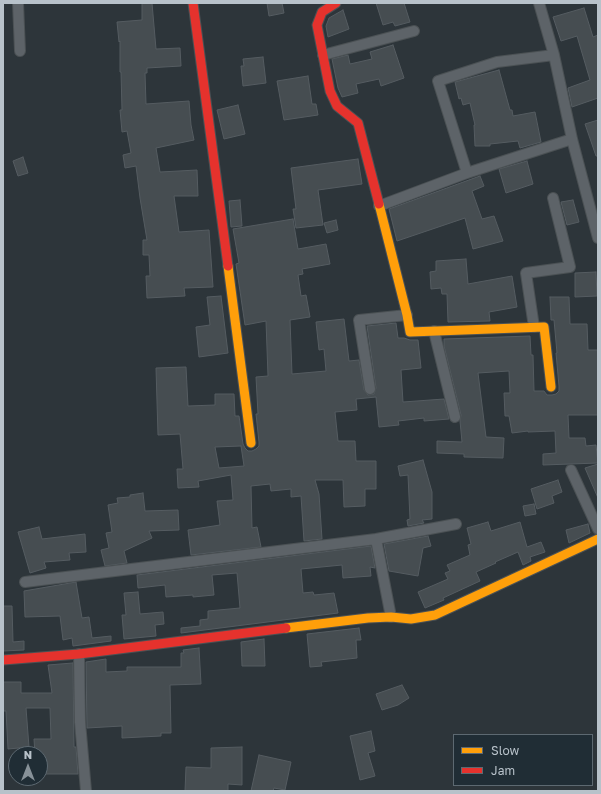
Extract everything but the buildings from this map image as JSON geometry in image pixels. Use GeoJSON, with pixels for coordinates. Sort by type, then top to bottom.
{"type":"FeatureCollection","features":[{"type":"Feature","properties":{"kind":"street"},"geometry":{"type":"LineString","coordinates":[[18,3],[20,51]]}},
{"type":"Feature","properties":{"kind":"street"},"geometry":{"type":"LineString","coordinates":[[193,3],[251,443]]}},
{"type":"Feature","properties":{"kind":"street"},"geometry":{"type":"LineString","coordinates":[[336,3],[322,12],[317,25],[330,91],[337,106],[358,123],[408,315],[410,332],[544,327],[551,387]]}},
{"type":"Feature","properties":{"kind":"street"},"geometry":{"type":"LineString","coordinates":[[539,3],[554,55],[572,139],[596,216],[598,238]]}},
{"type":"Feature","properties":{"kind":"street"},"geometry":{"type":"LineString","coordinates":[[323,55],[414,31]]}},
{"type":"Feature","properties":{"kind":"street"},"geometry":{"type":"LineString","coordinates":[[468,173],[438,81],[497,62],[554,55]]}},
{"type":"Feature","properties":{"kind":"street"},"geometry":{"type":"LineString","coordinates":[[379,206],[468,173],[572,139]]}},
{"type":"Feature","properties":{"kind":"street"},"geometry":{"type":"LineString","coordinates":[[534,327],[526,273],[570,267],[554,198]]}},
{"type":"Feature","properties":{"kind":"street"},"geometry":{"type":"LineString","coordinates":[[370,389],[359,320],[408,315]]}},
{"type":"Feature","properties":{"kind":"street"},"geometry":{"type":"LineString","coordinates":[[434,331],[454,417]]}},
{"type":"Feature","properties":{"kind":"street"},"geometry":{"type":"LineString","coordinates":[[571,470],[598,529]]}},
{"type":"Feature","properties":{"kind":"street"},"geometry":{"type":"LineString","coordinates":[[25,582],[376,539],[456,524]]}},
{"type":"Feature","properties":{"kind":"street"},"geometry":{"type":"LineString","coordinates":[[376,539],[391,617]]}},
{"type":"Feature","properties":{"kind":"street"},"geometry":{"type":"LineString","coordinates":[[3,660],[79,654],[368,618],[391,617],[411,619],[435,614],[598,539]]}},
{"type":"Feature","properties":{"kind":"street"},"geometry":{"type":"LineString","coordinates":[[79,654],[80,722],[86,791]]}},
{"type":"Feature","properties":{"kind":"traffic: slow"},"geometry":{"type":"LineString","coordinates":[[379,204],[410,332],[544,327],[551,387]]}},
{"type":"Feature","properties":{"kind":"traffic: slow"},"geometry":{"type":"LineString","coordinates":[[228,266],[251,443]]}},
{"type":"Feature","properties":{"kind":"traffic: slow"},"geometry":{"type":"LineString","coordinates":[[286,628],[368,618],[391,617],[411,619],[435,615],[598,539]]}},
{"type":"Feature","properties":{"kind":"traffic: jam"},"geometry":{"type":"LineString","coordinates":[[193,3],[228,266]]}},
{"type":"Feature","properties":{"kind":"traffic: jam"},"geometry":{"type":"LineString","coordinates":[[336,3],[322,12],[317,25],[330,91],[337,106],[358,123],[379,204]]}},
{"type":"Feature","properties":{"kind":"traffic: jam"},"geometry":{"type":"LineString","coordinates":[[3,660],[79,654],[286,628]]}}]}
